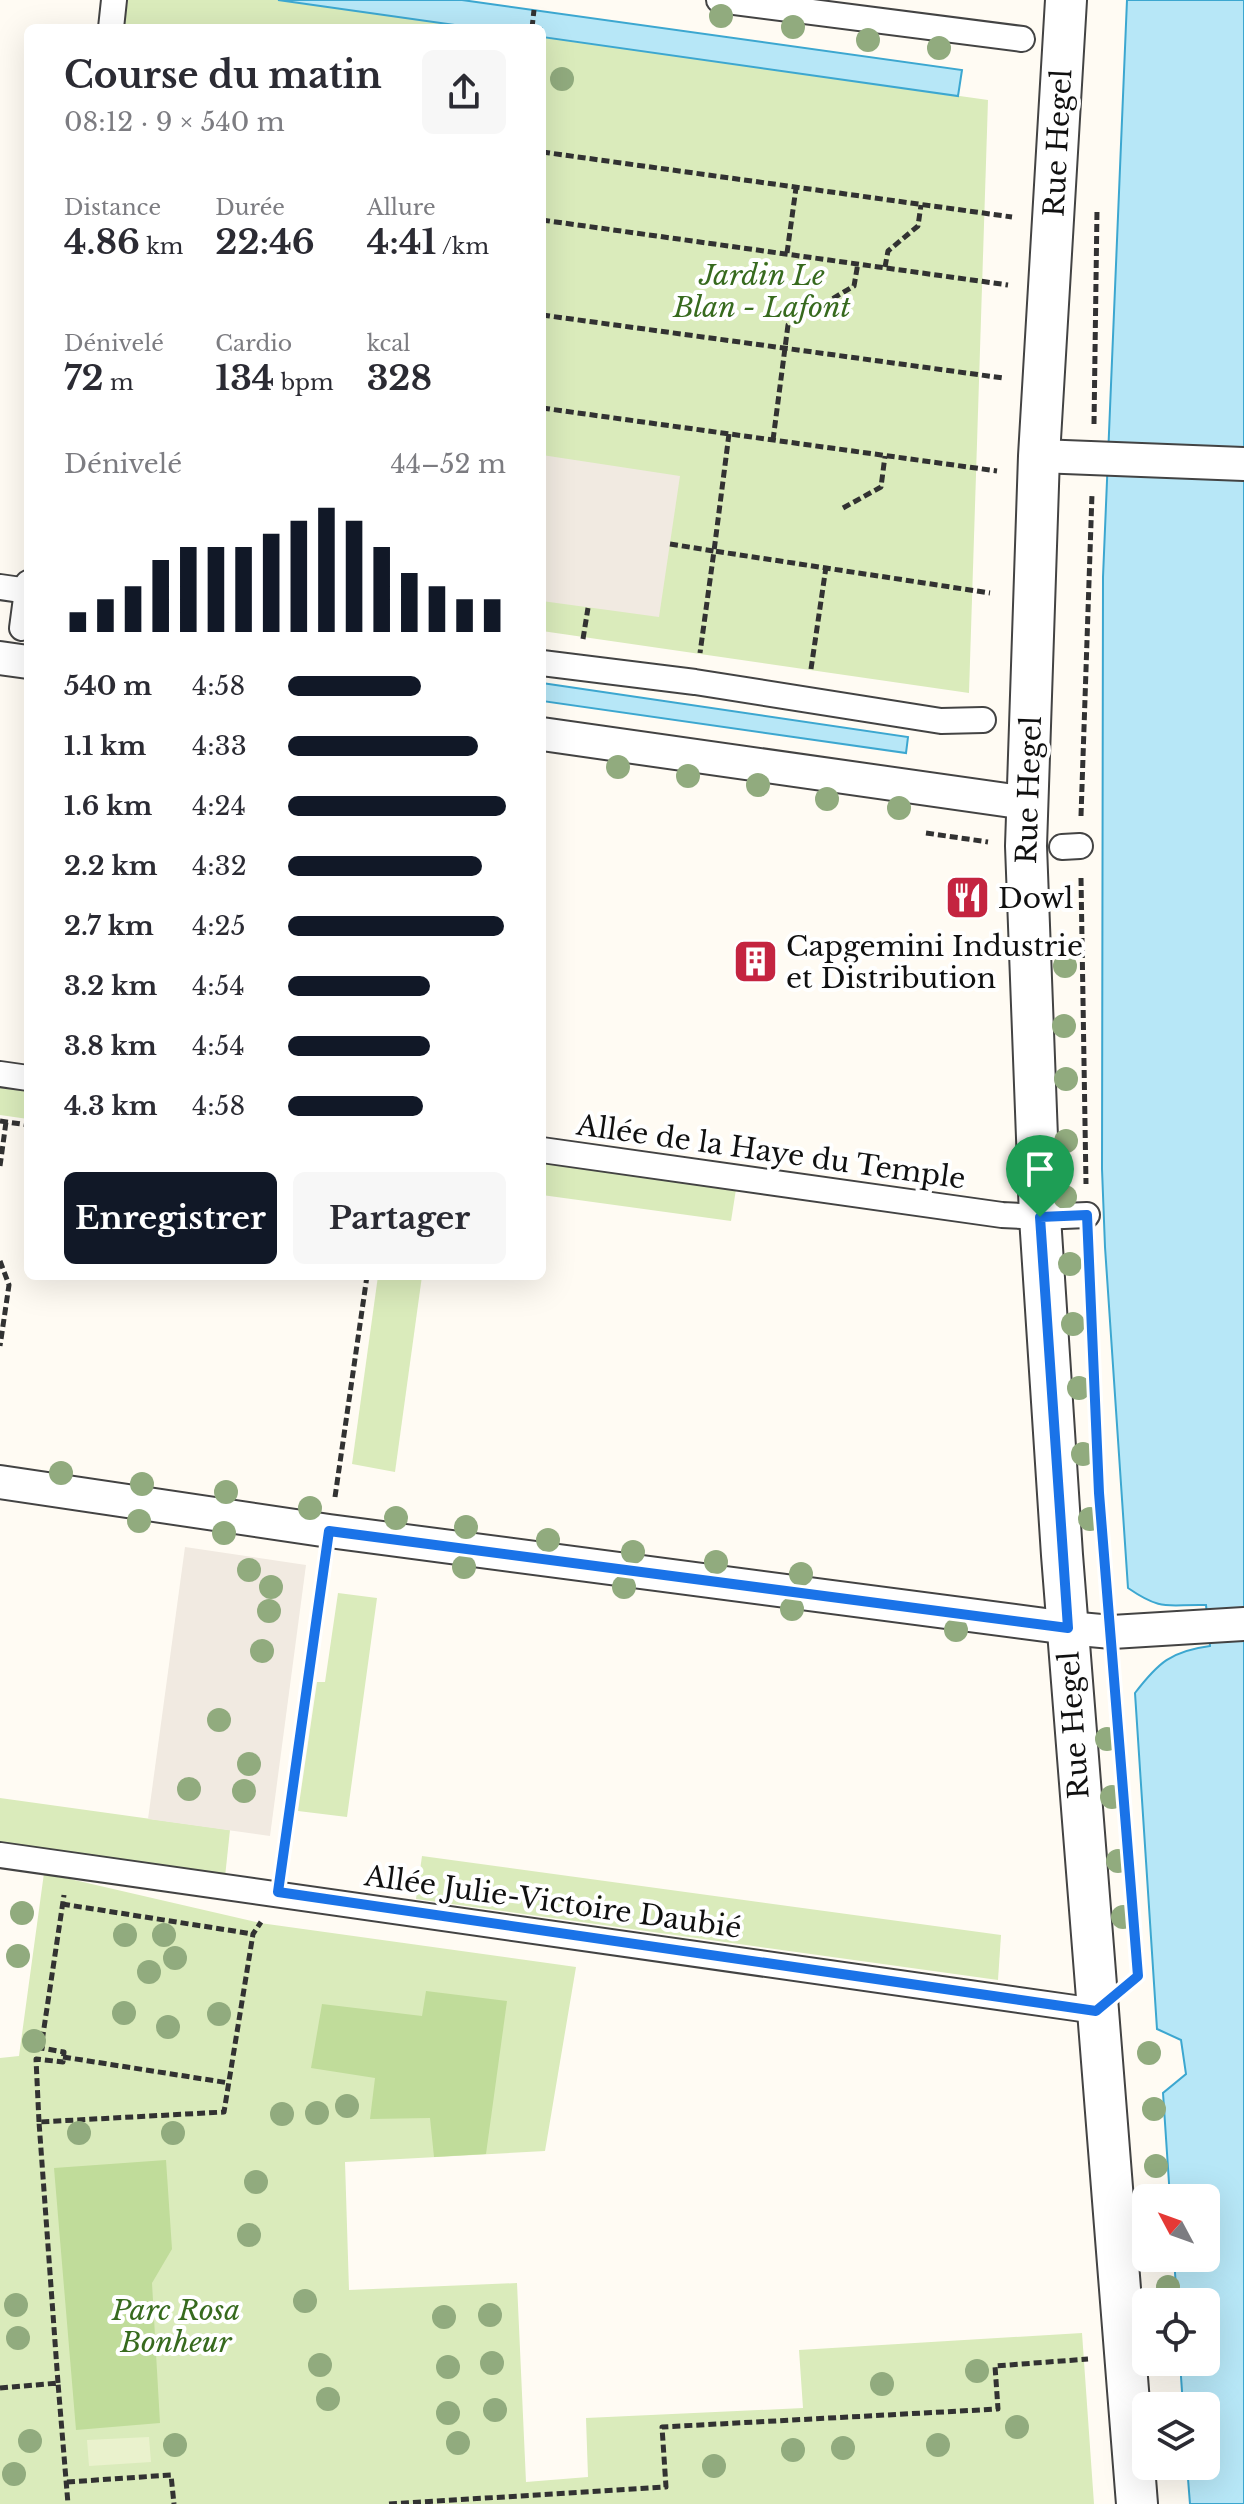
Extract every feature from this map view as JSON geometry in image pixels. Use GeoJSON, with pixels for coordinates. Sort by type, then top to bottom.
{"type":"FeatureCollection","features":[{"type":"Feature","properties":{"kind":"street"},"geometry":{"type":"LineString","coordinates":[[111,24],[114,0]]}},
{"type":"Feature","properties":{"kind":"street"},"geometry":{"type":"LineString","coordinates":[[719,0],[1022,39]]}},
{"type":"Feature","properties":{"kind":"street","name":"Rue Hegel"},"geometry":{"type":"LineString","coordinates":[[1066,0],[1039,456],[1026,846],[1040,1217],[1096,2011],[1137,2504]]}},
{"type":"Feature","properties":{"kind":"street"},"geometry":{"type":"LineString","coordinates":[[1039,456],[1244,464]]}},
{"type":"Feature","properties":{"kind":"street"},"geometry":{"type":"LineString","coordinates":[[0,587],[24,600]]}},
{"type":"Feature","properties":{"kind":"street"},"geometry":{"type":"LineString","coordinates":[[0,658],[24,661]]}},
{"type":"Feature","properties":{"kind":"street"},"geometry":{"type":"LineString","coordinates":[[546,663],[695,682],[941,721],[983,720]]}},
{"type":"Feature","properties":{"kind":"street"},"geometry":{"type":"LineString","coordinates":[[546,735],[1027,803]]}},
{"type":"Feature","properties":{"kind":"street"},"geometry":{"type":"LineString","coordinates":[[0,1074],[24,1077]]}},
{"type":"Feature","properties":{"kind":"street","name":"Allée de la Haye du Temple"},"geometry":{"type":"LineString","coordinates":[[546,1151],[1002,1215],[1087,1215]]}},
{"type":"Feature","properties":{"kind":"street"},"geometry":{"type":"LineString","coordinates":[[0,1482],[329,1531],[1068,1628],[1112,1632],[1244,1624]]}},
{"type":"Feature","properties":{"kind":"street","name":"Allée Julie-Victoire Daubié"},"geometry":{"type":"LineString","coordinates":[[0,1855],[278,1892],[1096,2011]]}},
{"type":"Feature","properties":{"kind":"path"},"geometry":{"type":"LineString","coordinates":[[532,24],[534,10]]}},
{"type":"Feature","properties":{"kind":"path"},"geometry":{"type":"LineString","coordinates":[[546,153],[1012,217]]}},
{"type":"Feature","properties":{"kind":"path"},"geometry":{"type":"LineString","coordinates":[[787,253],[796,188]]}},
{"type":"Feature","properties":{"kind":"path"},"geometry":{"type":"LineString","coordinates":[[1096,372],[1098,195]]}},
{"type":"Feature","properties":{"kind":"path"},"geometry":{"type":"LineString","coordinates":[[885,267],[888,251],[918,226],[921,205]]}},
{"type":"Feature","properties":{"kind":"path"},"geometry":{"type":"LineString","coordinates":[[546,221],[1008,285]]}},
{"type":"Feature","properties":{"kind":"path"},"geometry":{"type":"LineString","coordinates":[[773,440],[788,325],[854,286],[858,263]]}},
{"type":"Feature","properties":{"kind":"path"},"geometry":{"type":"LineString","coordinates":[[546,316],[1003,378]]}},
{"type":"Feature","properties":{"kind":"path"},"geometry":{"type":"LineString","coordinates":[[546,409],[997,471]]}},
{"type":"Feature","properties":{"kind":"path"},"geometry":{"type":"LineString","coordinates":[[695,682],[729,434]]}},
{"type":"Feature","properties":{"kind":"path"},"geometry":{"type":"LineString","coordinates":[[843,508],[881,487],[885,456]]}},
{"type":"Feature","properties":{"kind":"path","name":"Rue Hegel"},"geometry":{"type":"LineString","coordinates":[[1090,542],[1071,847],[1093,1356]]}},
{"type":"Feature","properties":{"kind":"path"},"geometry":{"type":"LineString","coordinates":[[670,544],[990,593]]}},
{"type":"Feature","properties":{"kind":"path"},"geometry":{"type":"LineString","coordinates":[[808,700],[826,567]]}},
{"type":"Feature","properties":{"kind":"path"},"geometry":{"type":"LineString","coordinates":[[926,833],[989,842]]}},
{"type":"Feature","properties":{"kind":"path"},"geometry":{"type":"LineString","coordinates":[[0,1166],[3,1122],[24,1125]]}},
{"type":"Feature","properties":{"kind":"path"},"geometry":{"type":"LineString","coordinates":[[0,1261],[9,1285],[0,1346]]}},
{"type":"Feature","properties":{"kind":"path"},"geometry":{"type":"LineString","coordinates":[[39,2122],[224,2112],[253,1934],[278,1892],[366,1280]]}},
{"type":"Feature","properties":{"kind":"path"},"geometry":{"type":"LineString","coordinates":[[68,1864],[41,2048],[64,2052],[63,2062],[36,2059],[68,2504]]}},
{"type":"Feature","properties":{"kind":"path"},"geometry":{"type":"LineString","coordinates":[[62,1904],[253,1934]]}},
{"type":"Feature","properties":{"kind":"path"},"geometry":{"type":"LineString","coordinates":[[63,2057],[229,2083]]}},
{"type":"Feature","properties":{"kind":"path"},"geometry":{"type":"LineString","coordinates":[[389,2504],[666,2487],[662,2427],[998,2409],[995,2366],[1124,2357]]}},
{"type":"Feature","properties":{"kind":"path"},"geometry":{"type":"LineString","coordinates":[[0,2388],[58,2383]]}},
{"type":"Feature","properties":{"kind":"path"},"geometry":{"type":"LineString","coordinates":[[67,2482],[171,2475],[174,2504]]}},
{"type":"Feature","properties":{"kind":"green space"},"geometry":{"type":"Polygon","coordinates":[[[128,0],[278,0],[448,24],[125,24],[128,0]]]}},
{"type":"Feature","properties":{"kind":"green space","name":"Jardin Le Blan - Lafont"},"geometry":{"type":"Polygon","coordinates":[[[546,38],[988,100],[969,693],[546,632],[546,38]]]}},
{"type":"Feature","properties":{"kind":"green space"},"geometry":{"type":"Polygon","coordinates":[[[0,1084],[24,1087],[24,1118],[0,1115],[0,1084]]]}},
{"type":"Feature","properties":{"kind":"green space"},"geometry":{"type":"Polygon","coordinates":[[[546,1163],[736,1189],[731,1221],[546,1196],[546,1163]]]}},
{"type":"Feature","properties":{"kind":"green space"},"geometry":{"type":"Polygon","coordinates":[[[377,1280],[421,1280],[395,1472],[352,1464],[377,1280]]]}},
{"type":"Feature","properties":{"kind":"green space"},"geometry":{"type":"Polygon","coordinates":[[[338,1593],[377,1598],[347,1817],[298,1811],[317,1682],[325,1682],[338,1593]]]}},
{"type":"Feature","properties":{"kind":"green space"},"geometry":{"type":"Polygon","coordinates":[[[0,1798],[230,1830],[225,1877],[0,1845],[0,1798]]]}},
{"type":"Feature","properties":{"kind":"green space"},"geometry":{"type":"Polygon","coordinates":[[[422,1856],[1001,1935],[998,1980],[416,1899],[422,1856]]]}},
{"type":"Feature","properties":{"kind":"green space","name":"Parc Rosa Bonheur"},"geometry":{"type":"Polygon","coordinates":[[[44,1873],[260,1923],[576,1967],[545,2151],[345,2162],[349,2290],[517,2283],[526,2482],[588,2477],[586,2418],[803,2408],[799,2350],[1082,2333],[1094,2504],[0,2504],[0,2058],[19,2056],[44,1873]]]}},
{"type":"Feature","properties":{"kind":"green space"},"geometry":{"type":"Polygon","coordinates":[[[426,1991],[507,2001],[486,2154],[434,2157],[430,2118],[370,2119],[375,2078],[311,2068],[322,2004],[422,2016],[426,1991]]]}},
{"type":"Feature","properties":{"kind":"green space"},"geometry":{"type":"Polygon","coordinates":[[[166,2160],[172,2249],[152,2283],[160,2423],[76,2430],[54,2168],[166,2160]]]}},
{"type":"Feature","properties":{"kind":"green space"},"geometry":{"type":"Polygon","coordinates":[[[149,2437],[151,2462],[89,2466],[87,2440],[149,2437]]]}},
{"type":"Feature","properties":{"kind":"shaded area"},"geometry":{"type":"Polygon","coordinates":[[[546,456],[680,476],[659,617],[546,602],[546,456]]]}},
{"type":"Feature","properties":{"kind":"shaded area"},"geometry":{"type":"Polygon","coordinates":[[[185,1547],[306,1565],[270,1836],[148,1819],[185,1547]]]}},
{"type":"Feature","properties":{"kind":"water"},"geometry":{"type":"Polygon","coordinates":[[[278,0],[462,0],[962,70],[958,96],[546,38],[546,24],[448,24],[278,0]]]}},
{"type":"Feature","properties":{"kind":"water"},"geometry":{"type":"Polygon","coordinates":[[[1127,0],[1244,0],[1244,2504],[1190,2504],[1188,2480],[1220,2480],[1220,2392],[1182,2392],[1181,2376],[1220,2376],[1220,2288],[1176,2288],[1175,2272],[1220,2272],[1220,2184],[1169,2184],[1163,2093],[1186,2074],[1181,2040],[1157,2029],[1135,1693],[1166,1660],[1185,1651],[1210,1646],[1206,1605],[1158,1604],[1128,1588],[1102,1169],[1103,577],[1127,0]]]}},
{"type":"Feature","properties":{"kind":"water"},"geometry":{"type":"Polygon","coordinates":[[[546,684],[908,737],[906,753],[546,702],[546,684]]]}},
{"type":"Feature","properties":{"kind":"place","name":"Dowl"},"geometry":{"type":"Point","coordinates":[967,898]}},
{"type":"Feature","properties":{"kind":"place","name":"Capgemini Industrie et Distribution"},"geometry":{"type":"Point","coordinates":[755,962]}},
{"type":"Feature","properties":{"kind":"route"},"geometry":{"type":"LineString","coordinates":[[1087,1215],[1099,1493],[1138,1976],[1096,2011],[278,1892],[329,1531],[1068,1628],[1040,1217],[1087,1215]]}}]}
